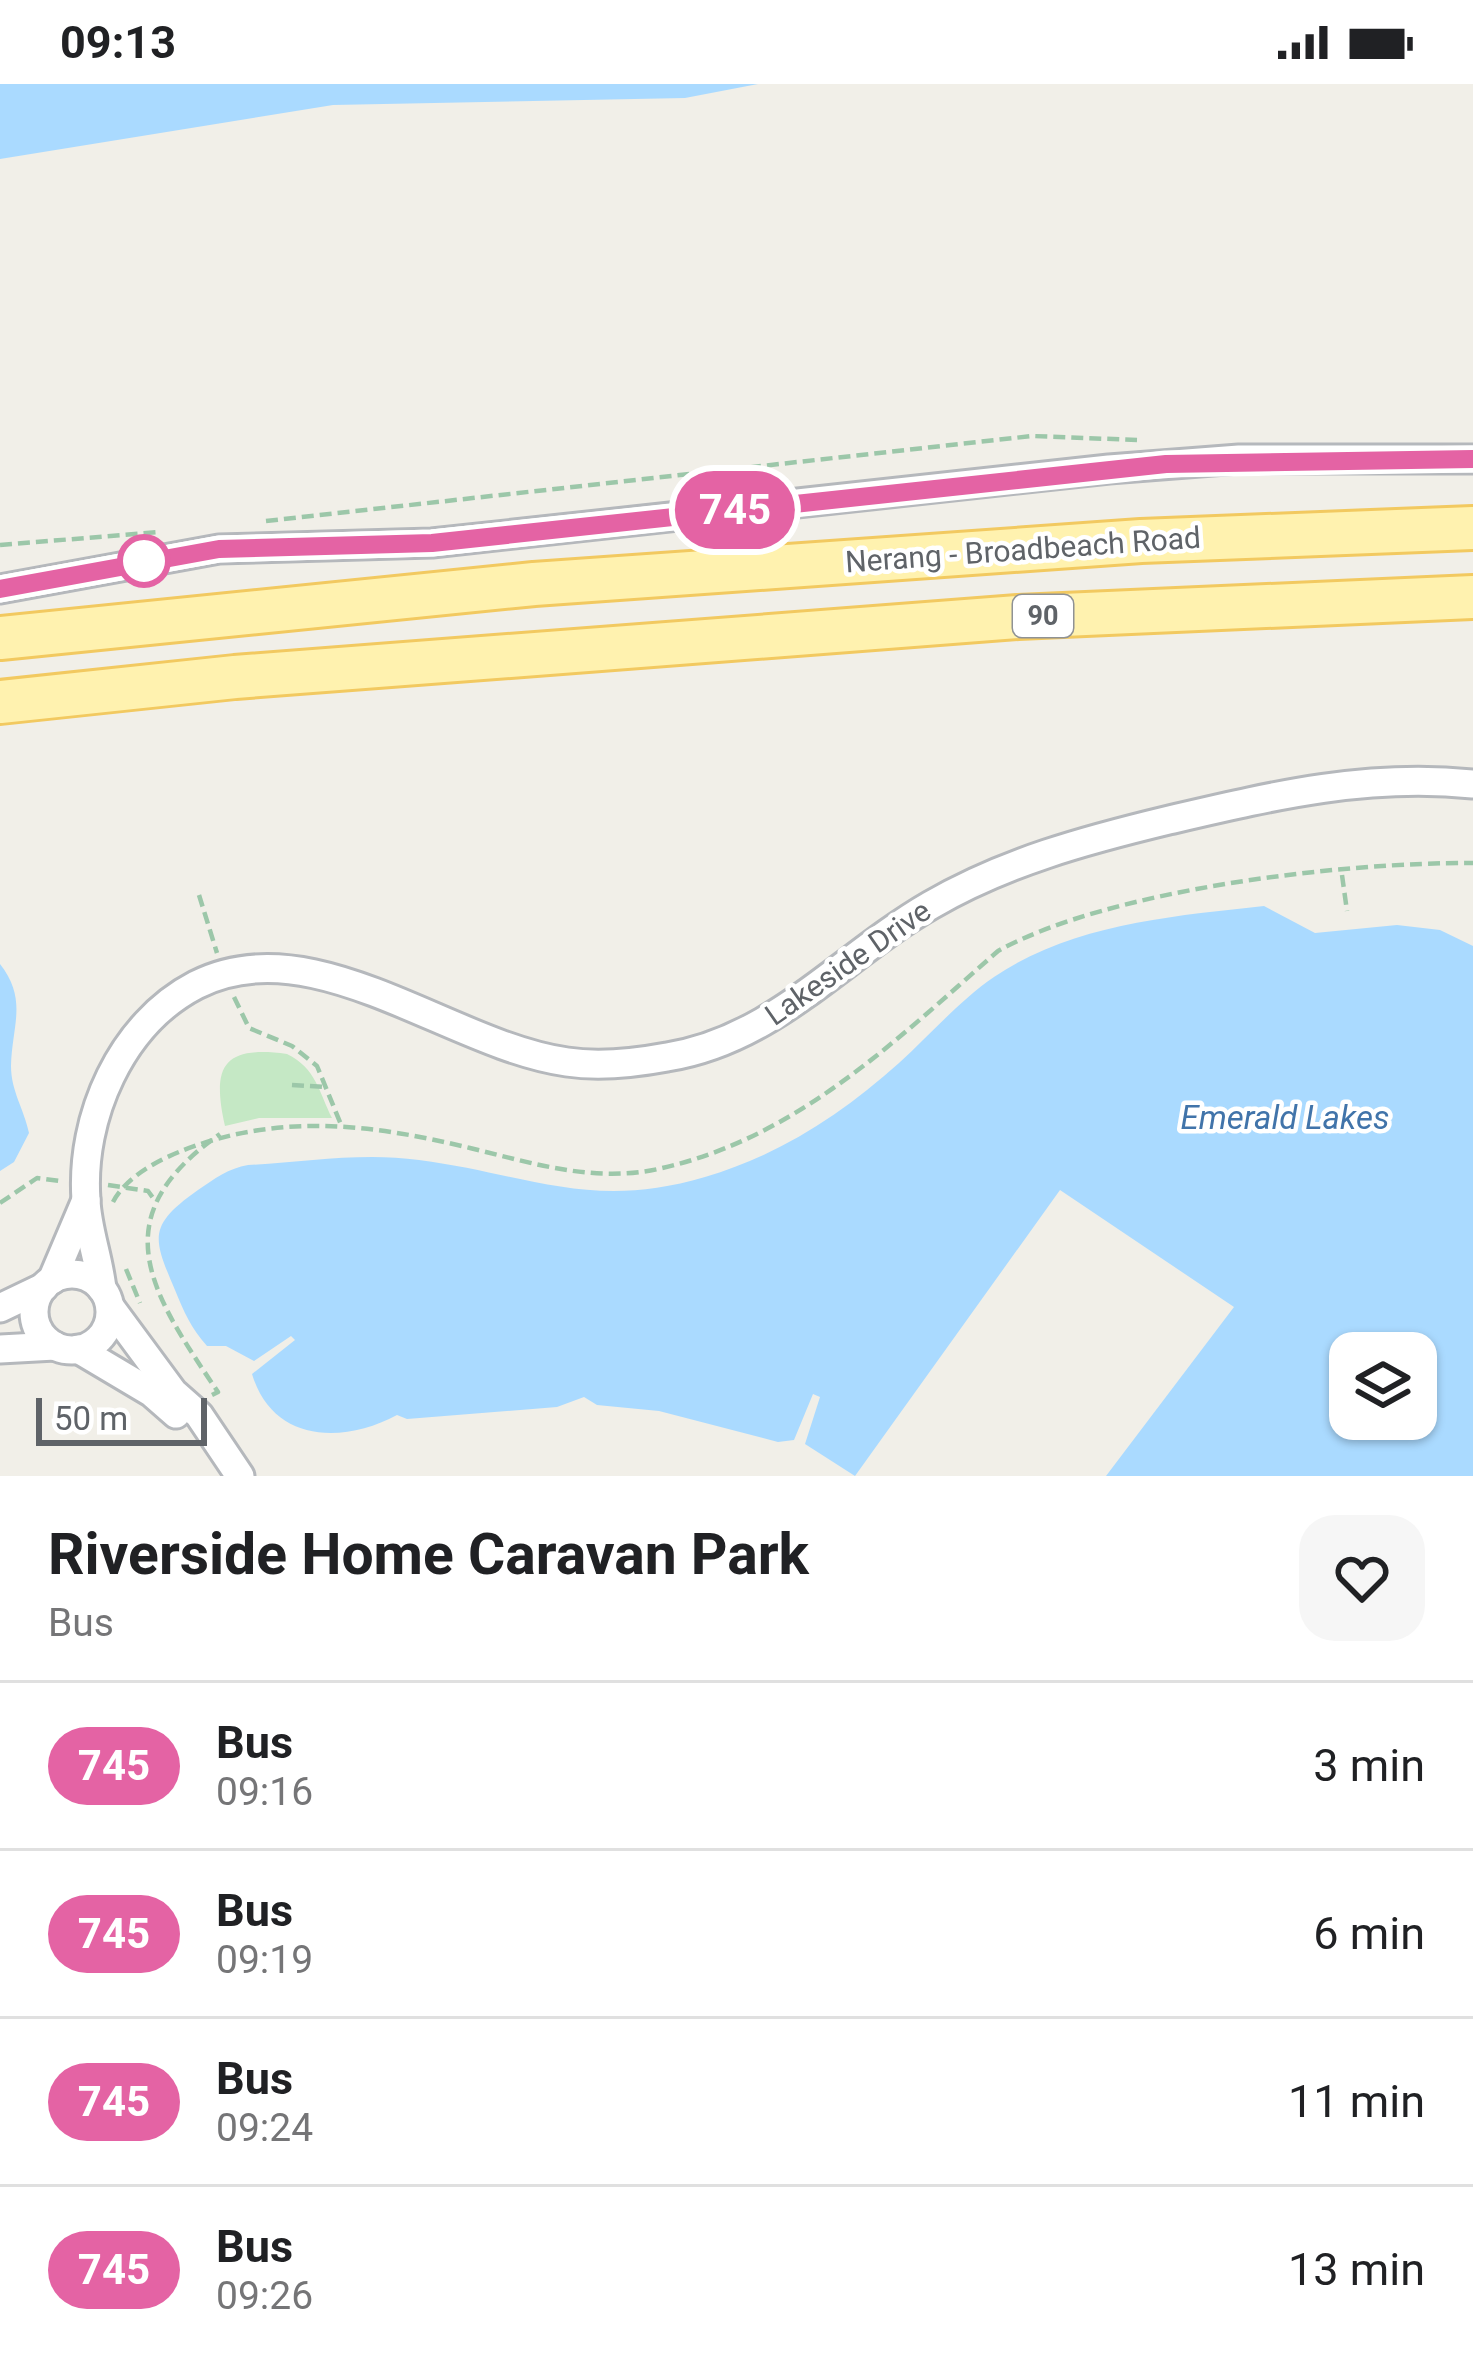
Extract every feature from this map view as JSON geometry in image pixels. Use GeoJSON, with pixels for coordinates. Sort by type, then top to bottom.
{"type":"FeatureCollection","features":[{"type":"Feature","properties":{"kind":"main road","name":"Nerang - Broadbeach Road"},"geometry":{"type":"LineString","coordinates":[[0,638],[603,579],[1141,541],[1473,528]]}},
{"type":"Feature","properties":{"kind":"main road","name":"90"},"geometry":{"type":"LineString","coordinates":[[0,702],[236,677],[1018,617],[1473,597]]}},
{"type":"Feature","properties":{"kind":"street"},"geometry":{"type":"LineString","coordinates":[[0,589],[219,549],[432,543],[1128,467],[1239,459],[1473,459]]}},
{"type":"Feature","properties":{"kind":"street","name":"Lakeside Drive"},"geometry":{"type":"LineString","coordinates":[[106,1298],[93,1128],[112,1073],[135,1033],[198,984],[272,969],[311,971],[524,1052],[568,1062],[641,1062],[679,1055],[761,1024],[930,905],[1048,853],[1322,786],[1402,780],[1473,784]]}},
{"type":"Feature","properties":{"kind":"street","name":"Lakeside Drive"},"geometry":{"type":"LineString","coordinates":[[48,1284],[97,1205]]}},
{"type":"Feature","properties":{"kind":"street"},"geometry":{"type":"LineString","coordinates":[[0,1308],[76,1275],[106,1298],[173,1392],[199,1415],[240,1476]]}},
{"type":"Feature","properties":{"kind":"street"},"geometry":{"type":"LineString","coordinates":[[48,1284],[33,1313],[38,1331],[171,1408],[219,1476]]}},
{"type":"Feature","properties":{"kind":"street"},"geometry":{"type":"LineString","coordinates":[[0,1349],[67,1348],[105,1332],[106,1298]]}},
{"type":"Feature","properties":{"kind":"path"},"geometry":{"type":"LineString","coordinates":[[257,522],[1065,433],[1150,441]]}},
{"type":"Feature","properties":{"kind":"path"},"geometry":{"type":"LineString","coordinates":[[0,545],[163,532]]}},
{"type":"Feature","properties":{"kind":"path"},"geometry":{"type":"LineString","coordinates":[[1275,880],[1473,863]]}},
{"type":"Feature","properties":{"kind":"path"},"geometry":{"type":"LineString","coordinates":[[1342,873],[1347,910]]}},
{"type":"Feature","properties":{"kind":"path"},"geometry":{"type":"LineString","coordinates":[[199,895],[225,976],[249,1028],[307,1055],[342,1127]]}},
{"type":"Feature","properties":{"kind":"path"},"geometry":{"type":"LineString","coordinates":[[292,1084],[325,1087]]}},
{"type":"Feature","properties":{"kind":"path"},"geometry":{"type":"LineString","coordinates":[[199,1394],[218,1393],[180,1334],[147,1264],[143,1240],[160,1192],[188,1156],[220,1134]]}},
{"type":"Feature","properties":{"kind":"path"},"geometry":{"type":"LineString","coordinates":[[97,1205],[121,1186]]}},
{"type":"Feature","properties":{"kind":"path"},"geometry":{"type":"LineString","coordinates":[[121,1262],[141,1308]]}},
{"type":"Feature","properties":{"kind":"green space"},"geometry":{"type":"Polygon","coordinates":[[[248,1053],[287,1054],[311,1074],[332,1118],[259,1118],[225,1126],[220,1089],[226,1065],[248,1053]]]}},
{"type":"Feature","properties":{"kind":"water"},"geometry":{"type":"Polygon","coordinates":[[[0,84],[758,84],[685,98],[333,105],[0,159],[0,84]]]}},
{"type":"Feature","properties":{"kind":"water","name":"Emerald Lakes"},"geometry":{"type":"Polygon","coordinates":[[[1264,906],[1315,933],[1397,925],[1440,930],[1473,946],[1473,1476],[1106,1476],[1234,1307],[1060,1190],[855,1476],[805,1444],[820,1397],[813,1394],[794,1440],[778,1442],[659,1411],[597,1405],[584,1397],[557,1407],[407,1419],[397,1415],[355,1431],[312,1431],[276,1414],[252,1374],[295,1340],[291,1336],[254,1361],[226,1346],[207,1346],[185,1313],[162,1258],[159,1234],[181,1202],[216,1178],[248,1165],[398,1158],[560,1187],[627,1191],[664,1187],[733,1168],[832,1116],[899,1063],[981,986],[1024,959],[1090,934],[1159,919],[1264,906]]]}},
{"type":"Feature","properties":{"kind":"water"},"geometry":{"type":"Polygon","coordinates":[[[0,964],[14,989],[11,1066],[29,1133],[14,1162],[0,1171],[0,964]]]}},
{"type":"Feature","properties":{"kind":"bus line","name":"745"},"geometry":{"type":"LineString","coordinates":[[0,589],[98,574],[168,556],[265,544],[432,543],[1166,464],[1239,459],[1473,459]]}}]}
